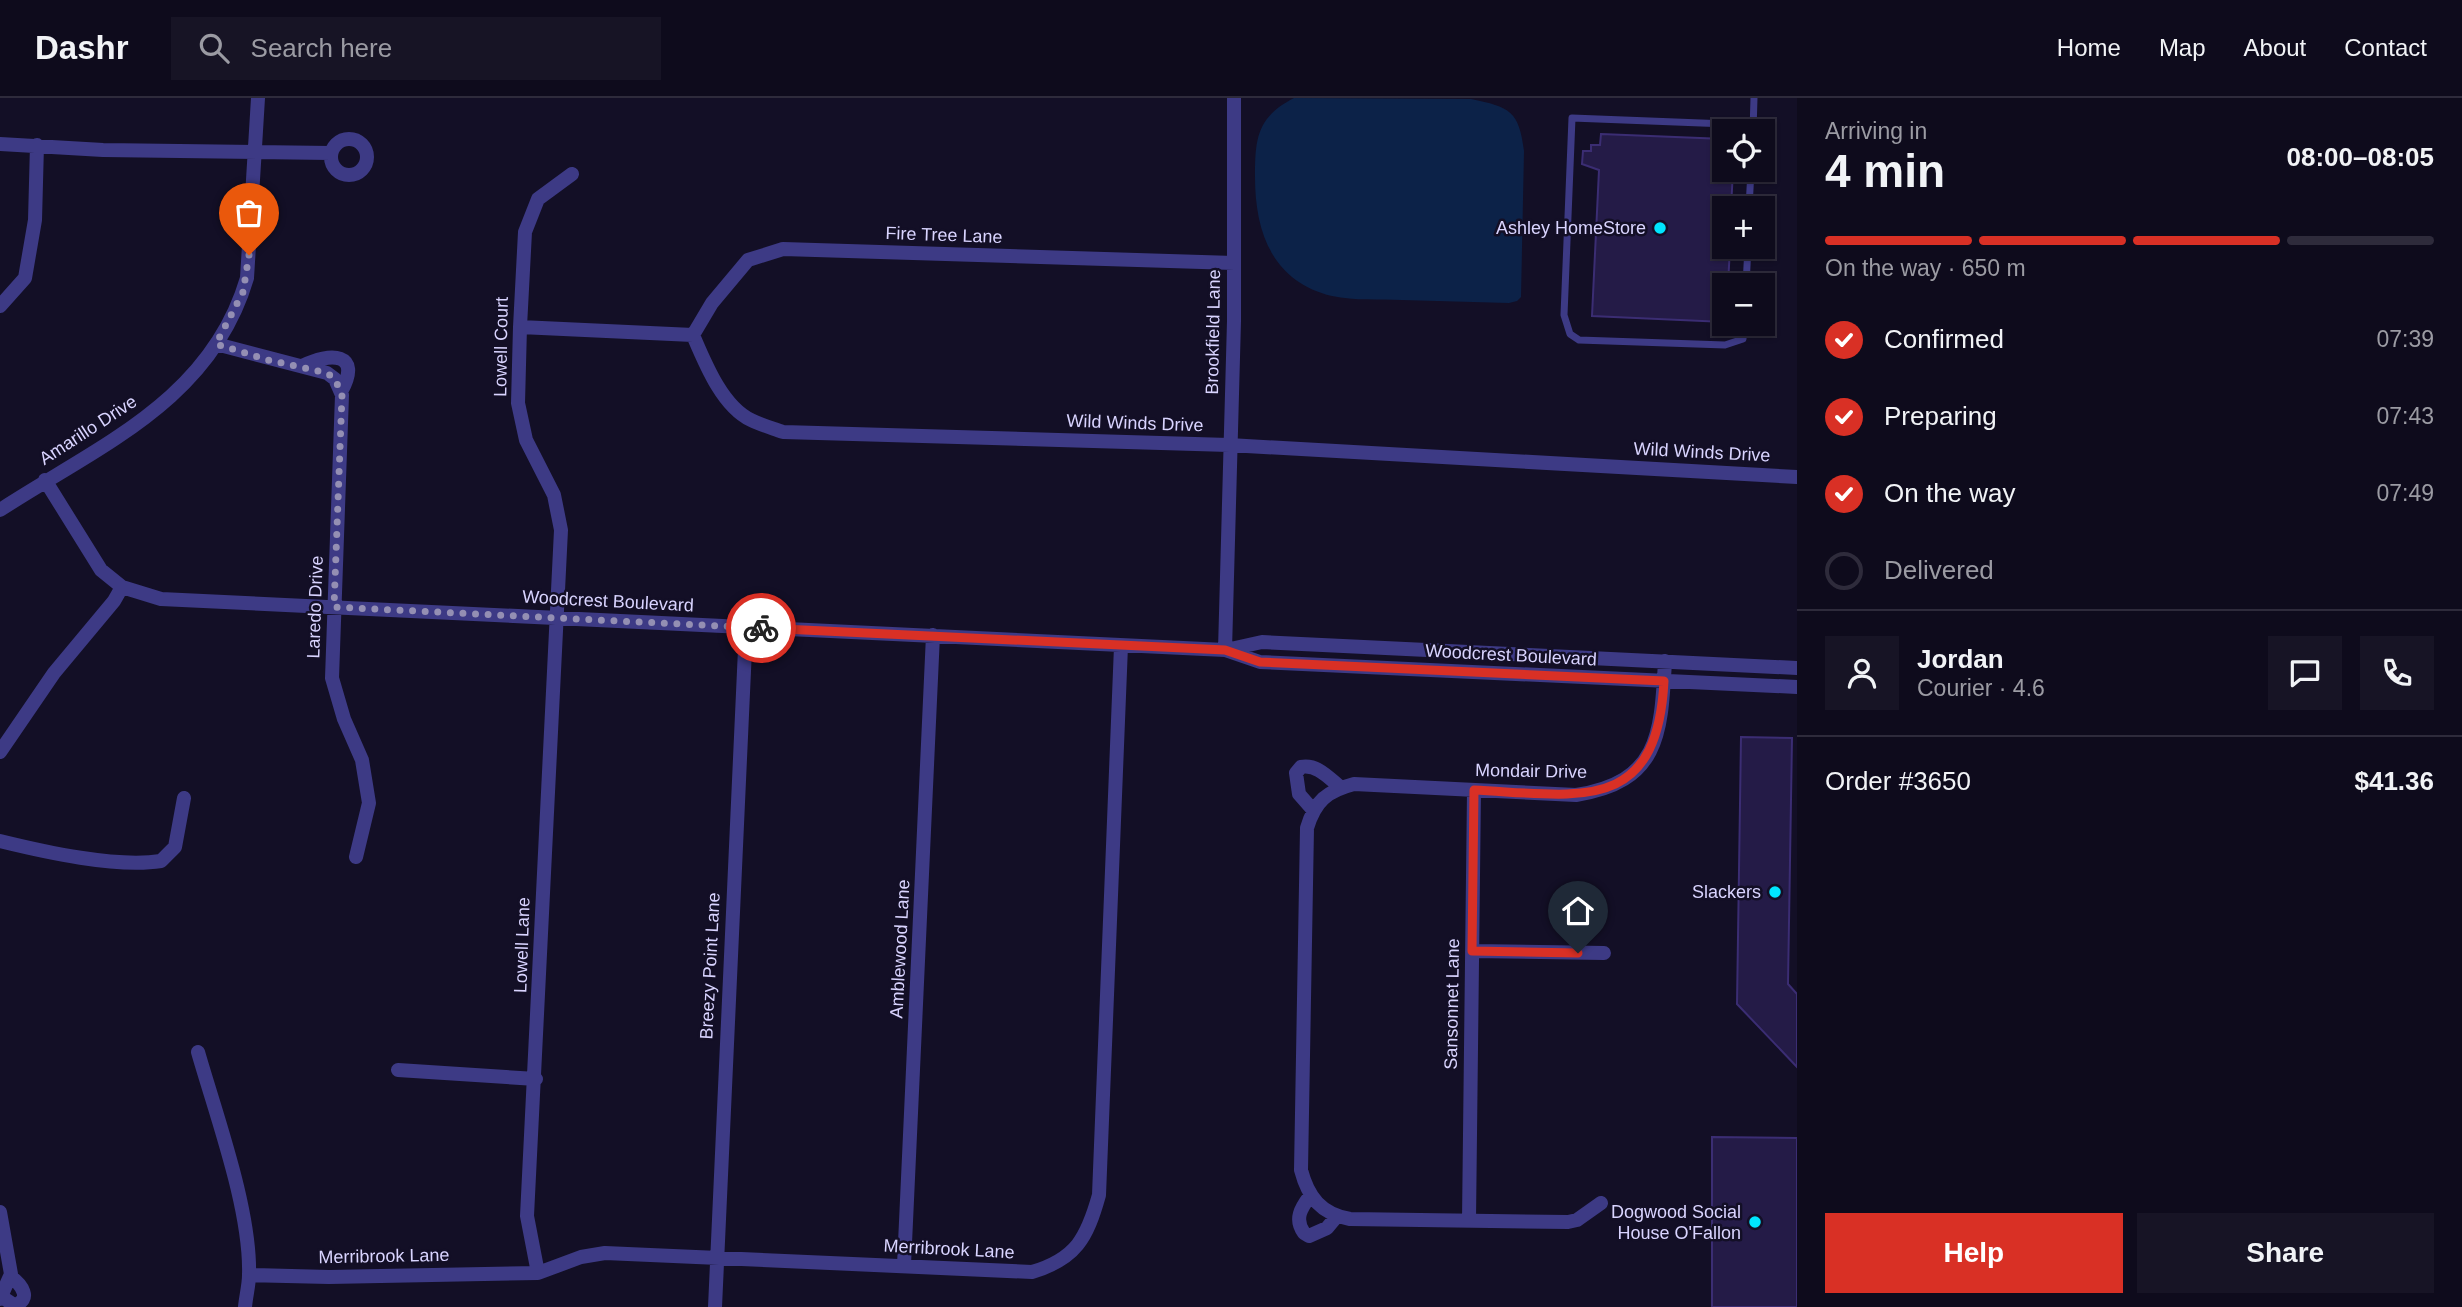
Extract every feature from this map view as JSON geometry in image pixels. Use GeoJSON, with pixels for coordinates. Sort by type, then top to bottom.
{"type":"FeatureCollection","features":[{"type":"Feature","properties":{"kind":"street","name":"Amarillo Drive"},"geometry":{"type":"LineString","coordinates":[[0,510],[130,431],[183,387],[216,344],[243,292],[247,278],[258,98]]}},
{"type":"Feature","properties":{"kind":"street","name":"Brookfield Lane"},"geometry":{"type":"LineString","coordinates":[[1225,650],[1234,263],[1234,98]]}},
{"type":"Feature","properties":{"kind":"street"},"geometry":{"type":"LineString","coordinates":[[0,144],[103,150],[331,153]]}},
{"type":"Feature","properties":{"kind":"street"},"geometry":{"type":"LineString","coordinates":[[0,306],[24,278],[35,220],[37,145]]}},
{"type":"Feature","properties":{"kind":"street","name":"Lowell Court"},"geometry":{"type":"LineString","coordinates":[[558,617],[561,530],[554,495],[526,440],[518,403],[520,327],[525,232],[538,199],[572,174]]}},
{"type":"Feature","properties":{"kind":"street","name":"Fire Tree Lane"},"geometry":{"type":"LineString","coordinates":[[693,335],[712,303],[748,260],[783,249],[1234,263]]}},
{"type":"Feature","properties":{"kind":"street"},"geometry":{"type":"LineString","coordinates":[[520,327],[693,335]]}},
{"type":"Feature","properties":{"kind":"street","name":"Wild Winds Drive"},"geometry":{"type":"LineString","coordinates":[[693,335],[706,365],[732,404],[749,420],[783,432],[1229,445],[1797,477]]}},
{"type":"Feature","properties":{"kind":"street","name":"Laredo Drive"},"geometry":{"type":"LineString","coordinates":[[216,344],[268,360],[327,373],[335,379],[341,392],[332,678],[344,719],[362,760],[369,803],[356,857]]}},
{"type":"Feature","properties":{"kind":"street","name":"Woodcrest Boulevard"},"geometry":{"type":"LineString","coordinates":[[46,480],[101,570],[122,587],[161,599],[1121,646],[1225,650],[1262,642],[1797,668]]}},
{"type":"Feature","properties":{"kind":"street"},"geometry":{"type":"LineString","coordinates":[[0,752],[54,673],[114,601],[122,587]]}},
{"type":"Feature","properties":{"kind":"street","name":"Lowell Lane"},"geometry":{"type":"LineString","coordinates":[[538,1273],[527,1216],[558,617]]}},
{"type":"Feature","properties":{"kind":"street","name":"Breezy Point Lane"},"geometry":{"type":"LineString","coordinates":[[715,1307],[715,1258],[746,627]]}},
{"type":"Feature","properties":{"kind":"street","name":"Amblewood Lane"},"geometry":{"type":"LineString","coordinates":[[904,1265],[933,635]]}},
{"type":"Feature","properties":{"kind":"street","name":"Merribrook Lane"},"geometry":{"type":"LineString","coordinates":[[249,1275],[329,1277],[538,1273],[581,1257],[605,1253],[1032,1272],[1061,1261],[1073,1252],[1090,1226],[1098,1195],[1121,646]]}},
{"type":"Feature","properties":{"kind":"street","name":"Woodcrest Boulevard"},"geometry":{"type":"LineString","coordinates":[[1225,650],[1260,662],[1797,687]]}},
{"type":"Feature","properties":{"kind":"street","name":"Mondair Drive"},"geometry":{"type":"LineString","coordinates":[[1340,787],[1354,784],[1576,795],[1604,791],[1629,777],[1648,755],[1660,727],[1665,660]]}},
{"type":"Feature","properties":{"kind":"street"},"geometry":{"type":"LineString","coordinates":[[1313,810],[1299,794],[1296,773],[1301,766],[1308,765],[1321,771],[1340,787],[1324,796],[1313,810],[1307,828],[1301,1170],[1310,1196],[1337,1216],[1469,1220],[1568,1222],[1577,1220],[1601,1203]]}},
{"type":"Feature","properties":{"kind":"street","name":"Sansonnet Lane"},"geometry":{"type":"LineString","coordinates":[[1469,1220],[1474,790]]}},
{"type":"Feature","properties":{"kind":"street"},"geometry":{"type":"LineString","coordinates":[[0,841],[33,849],[119,862],[161,861],[175,848],[184,798]]}},
{"type":"Feature","properties":{"kind":"street"},"geometry":{"type":"LineString","coordinates":[[1472,951],[1604,953]]}},
{"type":"Feature","properties":{"kind":"street"},"geometry":{"type":"LineString","coordinates":[[198,1052],[246,1234],[249,1275],[245,1307]]}},
{"type":"Feature","properties":{"kind":"street"},"geometry":{"type":"LineString","coordinates":[[398,1070],[536,1079]]}},
{"type":"Feature","properties":{"kind":"street"},"geometry":{"type":"LineString","coordinates":[[1310,1196],[1301,1207],[1298,1219],[1304,1233],[1309,1236],[1320,1233],[1337,1216]]}},
{"type":"Feature","properties":{"kind":"street"},"geometry":{"type":"LineString","coordinates":[[0,1212],[11,1277],[1,1298]]}},
{"type":"Feature","properties":{"kind":"lane"},"geometry":{"type":"LineString","coordinates":[[1753,119],[1754,98]]}},
{"type":"Feature","properties":{"kind":"lane"},"geometry":{"type":"LineString","coordinates":[[1712,126],[1572,118],[1564,315],[1570,334],[1579,340],[1725,345],[1743,339],[1743,336]]}},
{"type":"Feature","properties":{"kind":"water"},"geometry":{"type":"Polygon","coordinates":[[[1294,98],[1471,99],[1504,108],[1510,113],[1519,127],[1524,151],[1521,297],[1509,303],[1349,299],[1312,289],[1295,279],[1271,252],[1264,236],[1256,198],[1255,177],[1256,151],[1265,121],[1294,98]]]}},
{"type":"Feature","properties":{"kind":"building","name":"Ashley HomeStore"},"geometry":{"type":"Polygon","coordinates":[[[1601,134],[1712,139],[1712,182],[1732,182],[1732,196],[1712,196],[1712,259],[1729,259],[1729,273],[1712,273],[1712,321],[1592,316],[1599,170],[1582,164],[1583,151],[1591,151],[1591,145],[1600,145],[1601,134]]]}},
{"type":"Feature","properties":{"kind":"building"},"geometry":{"type":"Polygon","coordinates":[[[1741,737],[1792,738],[1788,984],[1797,994],[1797,1067],[1737,1004],[1741,737]]]}},
{"type":"Feature","properties":{"kind":"building","name":"Dogwood Social House O'Fallon"},"geometry":{"type":"Polygon","coordinates":[[[1712,1137],[1797,1138],[1797,1307],[1712,1307],[1712,1137]]]}},
{"type":"Feature","properties":{"kind":"way so far"},"geometry":{"type":"LineString","coordinates":[[249,255],[243,292],[216,344],[268,360],[327,373],[335,379],[342,395],[334,607],[761,628]]}},
{"type":"Feature","properties":{"kind":"place","name":"Ashley HomeStore"},"geometry":{"type":"Point","coordinates":[1660,228]}},
{"type":"Feature","properties":{"kind":"place","name":"Slackers"},"geometry":{"type":"Point","coordinates":[1775,892]}},
{"type":"Feature","properties":{"kind":"place","name":"Dogwood Social House O'Fallon"},"geometry":{"type":"Point","coordinates":[1755,1222]}},
{"type":"Feature","properties":{"kind":"route"},"geometry":{"type":"LineString","coordinates":[[761,628],[1225,650],[1260,662],[1664,681],[1660,727],[1648,755],[1629,777],[1604,791],[1576,795],[1474,790],[1472,951],[1578,953]]}}]}
